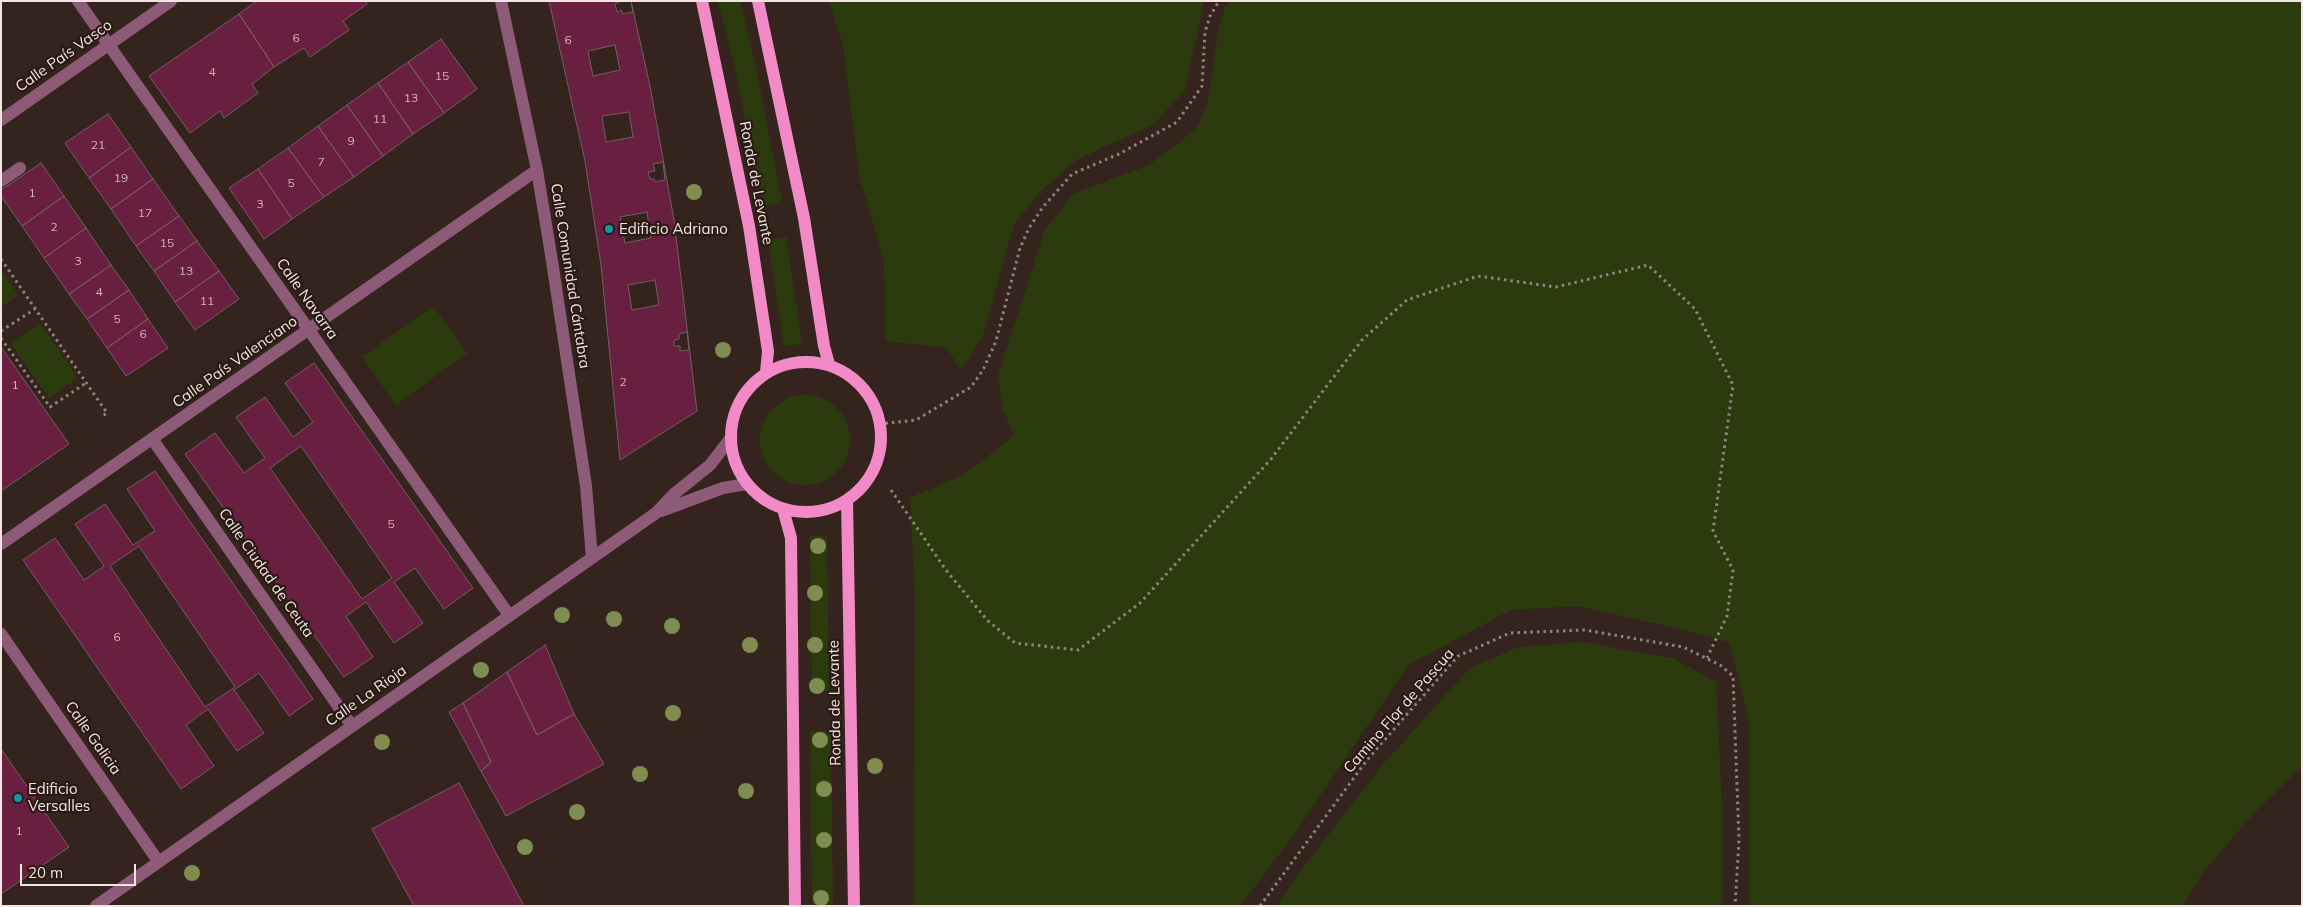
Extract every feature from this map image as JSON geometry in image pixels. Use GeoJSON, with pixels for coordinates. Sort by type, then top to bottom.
{"type":"FeatureCollection","features":[{"type":"Feature","properties":{"kind":"main road","name":"Ronda de Levante"},"geometry":{"type":"LineString","coordinates":[[702,1],[749,226],[768,351],[766,372]]}},
{"type":"Feature","properties":{"kind":"main road"},"geometry":{"type":"LineString","coordinates":[[758,1],[804,218],[824,346],[829,364]]}},
{"type":"Feature","properties":{"kind":"main road"},"geometry":{"type":"LineString","coordinates":[[809,360],[829,364],[843,371],[863,387],[876,408],[882,434],[878,460],[866,483],[847,500],[827,510],[805,512],[783,509],[763,499],[746,484],[735,466],[730,439],[731,423],[738,403],[750,386],[766,372],[783,365],[809,360]]}},
{"type":"Feature","properties":{"kind":"main road","name":"Ronda de Levante"},"geometry":{"type":"LineString","coordinates":[[847,500],[854,906]]}},
{"type":"Feature","properties":{"kind":"main road"},"geometry":{"type":"LineString","coordinates":[[783,509],[791,538],[795,906]]}},
{"type":"Feature","properties":{"kind":"street","name":"Calle Navarra"},"geometry":{"type":"LineString","coordinates":[[78,1],[510,616]]}},
{"type":"Feature","properties":{"kind":"street","name":"Calle País Vasco"},"geometry":{"type":"LineString","coordinates":[[1,120],[171,1]]}},
{"type":"Feature","properties":{"kind":"street","name":"Calle Comunidad Cántabra"},"geometry":{"type":"LineString","coordinates":[[501,1],[537,170],[584,476],[592,558]]}},
{"type":"Feature","properties":{"kind":"street"},"geometry":{"type":"LineString","coordinates":[[1,181],[20,168]]}},
{"type":"Feature","properties":{"kind":"street","name":"Calle País Valenciano"},"geometry":{"type":"LineString","coordinates":[[1,544],[153,440],[537,170]]}},
{"type":"Feature","properties":{"kind":"street","name":"Calle La Rioja"},"geometry":{"type":"LineString","coordinates":[[96,906],[656,513],[674,494],[710,465],[730,439]]}},
{"type":"Feature","properties":{"kind":"street","name":"Calle Ciudad de Ceuta"},"geometry":{"type":"LineString","coordinates":[[153,440],[352,726]]}},
{"type":"Feature","properties":{"kind":"street","name":"Calle La Rioja"},"geometry":{"type":"LineString","coordinates":[[656,513],[723,488],[746,484]]}},
{"type":"Feature","properties":{"kind":"street","name":"Calle Galicia"},"geometry":{"type":"LineString","coordinates":[[1,634],[158,861]]}},
{"type":"Feature","properties":{"kind":"path"},"geometry":{"type":"LineString","coordinates":[[879,424],[916,420],[971,388],[983,370],[996,341],[1020,248],[1029,228],[1043,207],[1072,174],[1119,154],[1177,122],[1202,86],[1204,32],[1210,16],[1219,1]]}},
{"type":"Feature","properties":{"kind":"path"},"geometry":{"type":"LineString","coordinates":[[1,259],[106,413],[101,417]]}},
{"type":"Feature","properties":{"kind":"path"},"geometry":{"type":"LineString","coordinates":[[891,490],[946,570],[987,620],[1015,643],[1078,650],[1140,603],[1270,459],[1362,340],[1407,300],[1478,276],[1556,287],[1648,265],[1695,309],[1732,384],[1713,531],[1733,570],[1726,616],[1706,658]]}},
{"type":"Feature","properties":{"kind":"path"},"geometry":{"type":"LineString","coordinates":[[1,331],[35,309]]}},
{"type":"Feature","properties":{"kind":"path"},"geometry":{"type":"LineString","coordinates":[[1,338],[50,407],[86,383]]}},
{"type":"Feature","properties":{"kind":"path","name":"Camino Flor de Pascua"},"geometry":{"type":"LineString","coordinates":[[1260,906],[1367,760],[1458,656],[1510,633],[1585,630],[1683,647],[1720,664],[1732,676],[1739,840],[1735,906]]}},
{"type":"Feature","properties":{"kind":"green space"},"geometry":{"type":"Polygon","coordinates":[[[718,1],[740,1],[755,63],[782,203],[763,206],[735,69],[718,1]]]}},
{"type":"Feature","properties":{"kind":"green space"},"geometry":{"type":"Polygon","coordinates":[[[829,1],[1204,1],[1185,91],[1154,124],[1078,159],[1042,190],[1014,224],[983,335],[968,361],[960,369],[947,348],[886,341],[884,261],[859,175],[843,45],[829,1]]]}},
{"type":"Feature","properties":{"kind":"green space"},"geometry":{"type":"Polygon","coordinates":[[[1230,1],[2302,1],[2302,766],[2253,814],[2201,875],[2183,906],[1749,906],[1750,725],[1730,643],[1685,630],[1577,606],[1511,610],[1408,665],[1293,836],[1240,906],[914,906],[915,599],[910,498],[956,478],[978,464],[1014,436],[1002,406],[998,376],[1045,230],[1073,194],[1149,165],[1197,128],[1208,101],[1218,33],[1225,7],[1230,1]]]}},
{"type":"Feature","properties":{"kind":"green space"},"geometry":{"type":"Polygon","coordinates":[[[786,237],[802,344],[784,346],[768,240],[786,237]]]}},
{"type":"Feature","properties":{"kind":"green space"},"geometry":{"type":"Polygon","coordinates":[[[1,270],[18,295],[1,307],[1,270]]]}},
{"type":"Feature","properties":{"kind":"green space"},"geometry":{"type":"Polygon","coordinates":[[[433,306],[467,353],[396,405],[362,357],[433,306]]]}},
{"type":"Feature","properties":{"kind":"green space"},"geometry":{"type":"Polygon","coordinates":[[[40,323],[78,378],[49,398],[11,344],[40,323]]]}},
{"type":"Feature","properties":{"kind":"green space"},"geometry":{"type":"Polygon","coordinates":[[[805,395],[822,398],[837,408],[847,423],[850,440],[847,457],[837,472],[822,482],[805,485],[788,482],[773,472],[763,457],[760,440],[763,423],[773,408],[788,398],[805,395]]]}},
{"type":"Feature","properties":{"kind":"green space"},"geometry":{"type":"Polygon","coordinates":[[[810,536],[827,536],[829,691],[812,691],[810,536]]]}},
{"type":"Feature","properties":{"kind":"green space"},"geometry":{"type":"Polygon","coordinates":[[[1582,642],[1672,658],[1716,682],[1723,828],[1722,906],[1277,906],[1308,861],[1385,762],[1469,669],[1518,647],[1582,642]]]}},
{"type":"Feature","properties":{"kind":"green space"},"geometry":{"type":"Polygon","coordinates":[[[810,731],[831,731],[833,906],[812,906],[810,731]]]}},
{"type":"Feature","properties":{"kind":"building"},"geometry":{"type":"Polygon","coordinates":[[[257,1],[366,1],[367,4],[343,21],[349,30],[310,57],[304,48],[274,67],[239,14],[257,1]]]}},
{"type":"Feature","properties":{"kind":"building","name":"Edificio Adriano"},"geometry":{"type":"Polygon","coordinates":[[[549,1],[621,1],[615,4],[617,12],[622,10],[622,14],[633,12],[631,1],[650,86],[674,220],[697,411],[620,460],[601,265],[585,161],[549,1]],[[615,45],[588,51],[593,76],[620,70],[615,45]],[[629,112],[602,116],[606,142],[633,137],[629,112]],[[663,162],[653,164],[655,171],[648,172],[650,179],[654,179],[655,182],[665,180],[663,162]],[[647,212],[620,217],[625,243],[651,238],[647,212]],[[655,280],[628,285],[632,310],[659,305],[655,280]],[[687,332],[679,334],[679,339],[674,340],[674,346],[680,346],[680,351],[689,350],[687,332]]]}},
{"type":"Feature","properties":{"kind":"building"},"geometry":{"type":"Polygon","coordinates":[[[239,14],[274,67],[252,84],[258,93],[224,118],[220,111],[190,133],[149,76],[239,14]]]}},
{"type":"Feature","properties":{"kind":"building"},"geometry":{"type":"Polygon","coordinates":[[[441,39],[477,89],[444,113],[408,62],[441,39]]]}},
{"type":"Feature","properties":{"kind":"building"},"geometry":{"type":"Polygon","coordinates":[[[408,62],[444,113],[413,134],[378,83],[408,62]]]}},
{"type":"Feature","properties":{"kind":"building"},"geometry":{"type":"Polygon","coordinates":[[[378,83],[413,134],[383,156],[347,105],[378,83]]]}},
{"type":"Feature","properties":{"kind":"building"},"geometry":{"type":"Polygon","coordinates":[[[347,105],[383,156],[354,177],[318,126],[347,105]]]}},
{"type":"Feature","properties":{"kind":"building"},"geometry":{"type":"Polygon","coordinates":[[[108,114],[131,147],[89,178],[65,143],[108,114]]]}},
{"type":"Feature","properties":{"kind":"building"},"geometry":{"type":"Polygon","coordinates":[[[318,126],[354,177],[324,197],[288,148],[318,126]]]}},
{"type":"Feature","properties":{"kind":"building"},"geometry":{"type":"Polygon","coordinates":[[[131,147],[153,179],[111,209],[89,178],[131,147]]]}},
{"type":"Feature","properties":{"kind":"building"},"geometry":{"type":"Polygon","coordinates":[[[288,148],[324,197],[292,219],[258,169],[288,148]]]}},
{"type":"Feature","properties":{"kind":"building"},"geometry":{"type":"Polygon","coordinates":[[[41,163],[64,196],[22,226],[1,196],[1,190],[41,163]]]}},
{"type":"Feature","properties":{"kind":"building"},"geometry":{"type":"Polygon","coordinates":[[[258,169],[292,219],[264,239],[229,188],[258,169]]]}},
{"type":"Feature","properties":{"kind":"building"},"geometry":{"type":"Polygon","coordinates":[[[153,179],[179,216],[136,246],[111,209],[153,179]]]}},
{"type":"Feature","properties":{"kind":"building"},"geometry":{"type":"Polygon","coordinates":[[[64,196],[86,228],[44,258],[22,226],[64,196]]]}},
{"type":"Feature","properties":{"kind":"building"},"geometry":{"type":"Polygon","coordinates":[[[179,216],[197,241],[154,271],[136,246],[179,216]]]}},
{"type":"Feature","properties":{"kind":"building"},"geometry":{"type":"Polygon","coordinates":[[[86,228],[111,265],[69,294],[44,258],[86,228]]]}},
{"type":"Feature","properties":{"kind":"building"},"geometry":{"type":"Polygon","coordinates":[[[197,241],[219,271],[175,302],[154,271],[197,241]]]}},
{"type":"Feature","properties":{"kind":"building"},"geometry":{"type":"Polygon","coordinates":[[[111,265],[129,290],[87,319],[69,294],[111,265]]]}},
{"type":"Feature","properties":{"kind":"building"},"geometry":{"type":"Polygon","coordinates":[[[219,271],[239,299],[195,330],[175,302],[219,271]]]}},
{"type":"Feature","properties":{"kind":"building"},"geometry":{"type":"Polygon","coordinates":[[[129,290],[148,319],[107,348],[87,319],[129,290]]]}},
{"type":"Feature","properties":{"kind":"building"},"geometry":{"type":"Polygon","coordinates":[[[148,319],[168,348],[126,376],[107,348],[148,319]]]}},
{"type":"Feature","properties":{"kind":"building"},"geometry":{"type":"Polygon","coordinates":[[[1,347],[69,444],[1,491],[1,347]]]}},
{"type":"Feature","properties":{"kind":"building"},"geometry":{"type":"Polygon","coordinates":[[[314,363],[473,588],[444,609],[415,568],[394,582],[423,623],[394,643],[366,602],[346,616],[373,657],[344,677],[185,454],[215,433],[244,473],[265,458],[236,417],[265,397],[293,437],[313,422],[285,383],[314,363]],[[301,446],[270,468],[362,599],[392,578],[301,446]]]}},
{"type":"Feature","properties":{"kind":"building"},"geometry":{"type":"Polygon","coordinates":[[[155,471],[313,699],[289,716],[259,673],[234,690],[264,733],[237,751],[208,709],[186,725],[214,766],[181,789],[23,560],[55,538],[84,580],[104,566],[75,524],[105,504],[133,545],[155,531],[127,489],[155,471]],[[139,546],[110,566],[205,707],[235,687],[139,546]]]}},
{"type":"Feature","properties":{"kind":"building"},"geometry":{"type":"Polygon","coordinates":[[[545,645],[574,714],[537,735],[507,672],[545,645]]]}},
{"type":"Feature","properties":{"kind":"building"},"geometry":{"type":"Polygon","coordinates":[[[507,672],[537,735],[574,714],[604,764],[506,816],[481,771],[491,762],[463,703],[507,672]]]}},
{"type":"Feature","properties":{"kind":"building"},"geometry":{"type":"Polygon","coordinates":[[[463,703],[491,762],[481,771],[449,712],[463,703]]]}},
{"type":"Feature","properties":{"kind":"building","name":"Edificio Versalles"},"geometry":{"type":"Polygon","coordinates":[[[1,749],[69,847],[1,894],[1,749]]]}},
{"type":"Feature","properties":{"kind":"building"},"geometry":{"type":"Polygon","coordinates":[[[459,783],[524,906],[414,906],[372,829],[459,783]]]}},
{"type":"Feature","properties":{"kind":"place","name":"Edificio Adriano"},"geometry":{"type":"Point","coordinates":[609,229]}},
{"type":"Feature","properties":{"kind":"place","name":"Edificio Versalles"},"geometry":{"type":"Point","coordinates":[18,798]}}]}
